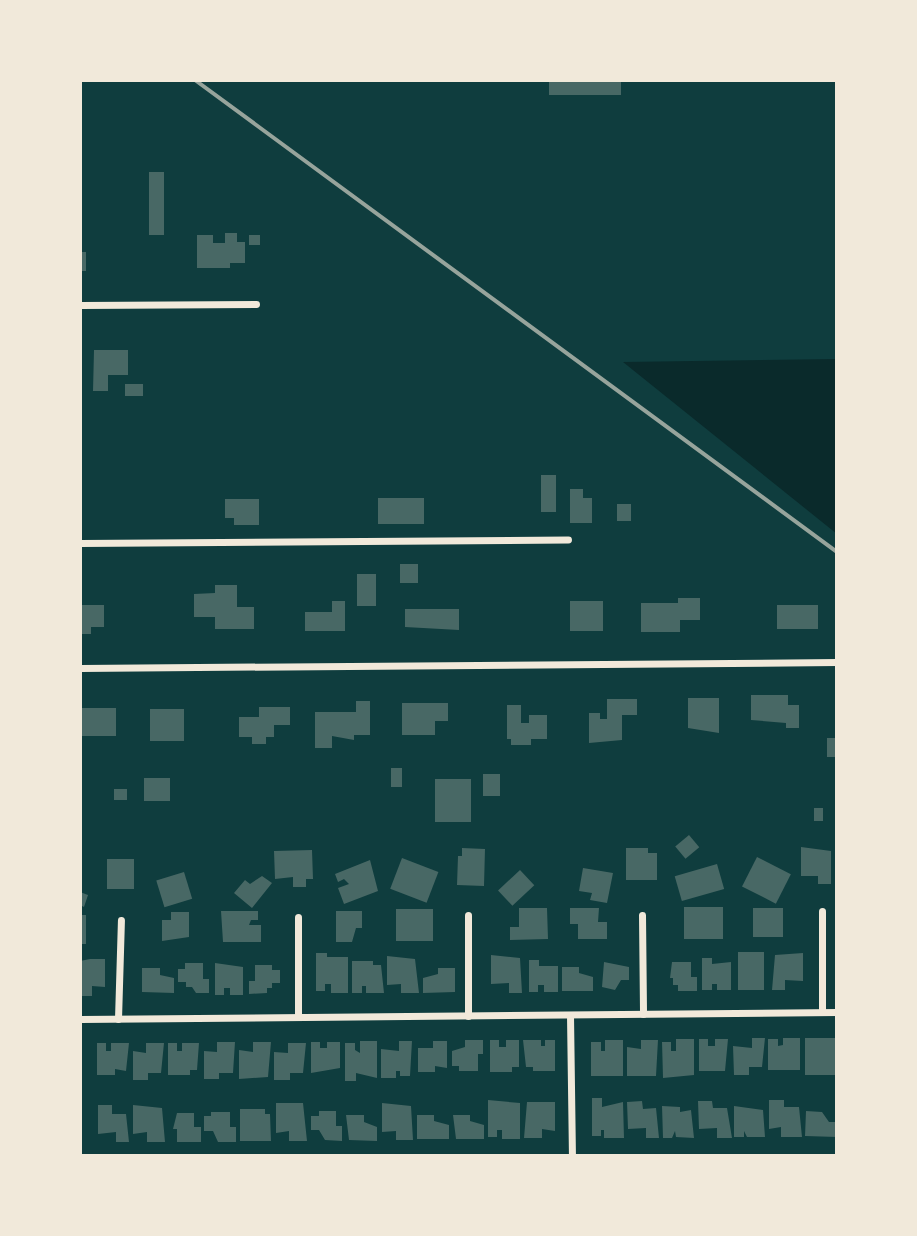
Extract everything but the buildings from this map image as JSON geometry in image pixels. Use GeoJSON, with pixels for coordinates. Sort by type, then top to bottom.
{"type":"FeatureCollection","features":[{"type":"Feature","properties":{"kind":"street"},"geometry":{"type":"LineString","coordinates":[[80,305],[256,304]]}},
{"type":"Feature","properties":{"kind":"street"},"geometry":{"type":"LineString","coordinates":[[80,543],[568,540]]}},
{"type":"Feature","properties":{"kind":"street"},"geometry":{"type":"LineString","coordinates":[[80,668],[837,662]]}},
{"type":"Feature","properties":{"kind":"street"},"geometry":{"type":"LineString","coordinates":[[822,911],[822,1012]]}},
{"type":"Feature","properties":{"kind":"street"},"geometry":{"type":"LineString","coordinates":[[468,915],[468,1016]]}},
{"type":"Feature","properties":{"kind":"street"},"geometry":{"type":"LineString","coordinates":[[642,915],[643,1014]]}},
{"type":"Feature","properties":{"kind":"street"},"geometry":{"type":"LineString","coordinates":[[298,917],[298,1017]]}},
{"type":"Feature","properties":{"kind":"street"},"geometry":{"type":"LineString","coordinates":[[118,1019],[121,920]]}},
{"type":"Feature","properties":{"kind":"street"},"geometry":{"type":"LineString","coordinates":[[80,1019],[837,1012]]}},
{"type":"Feature","properties":{"kind":"street"},"geometry":{"type":"LineString","coordinates":[[570,1015],[572,1156]]}},
{"type":"Feature","properties":{"kind":"water"},"geometry":{"type":"Polygon","coordinates":[[[837,359],[837,534],[623,362],[837,359]]]}},
{"type":"Feature","properties":{"kind":"railway"},"geometry":{"type":"LineString","coordinates":[[195,80],[837,552]]}}]}
